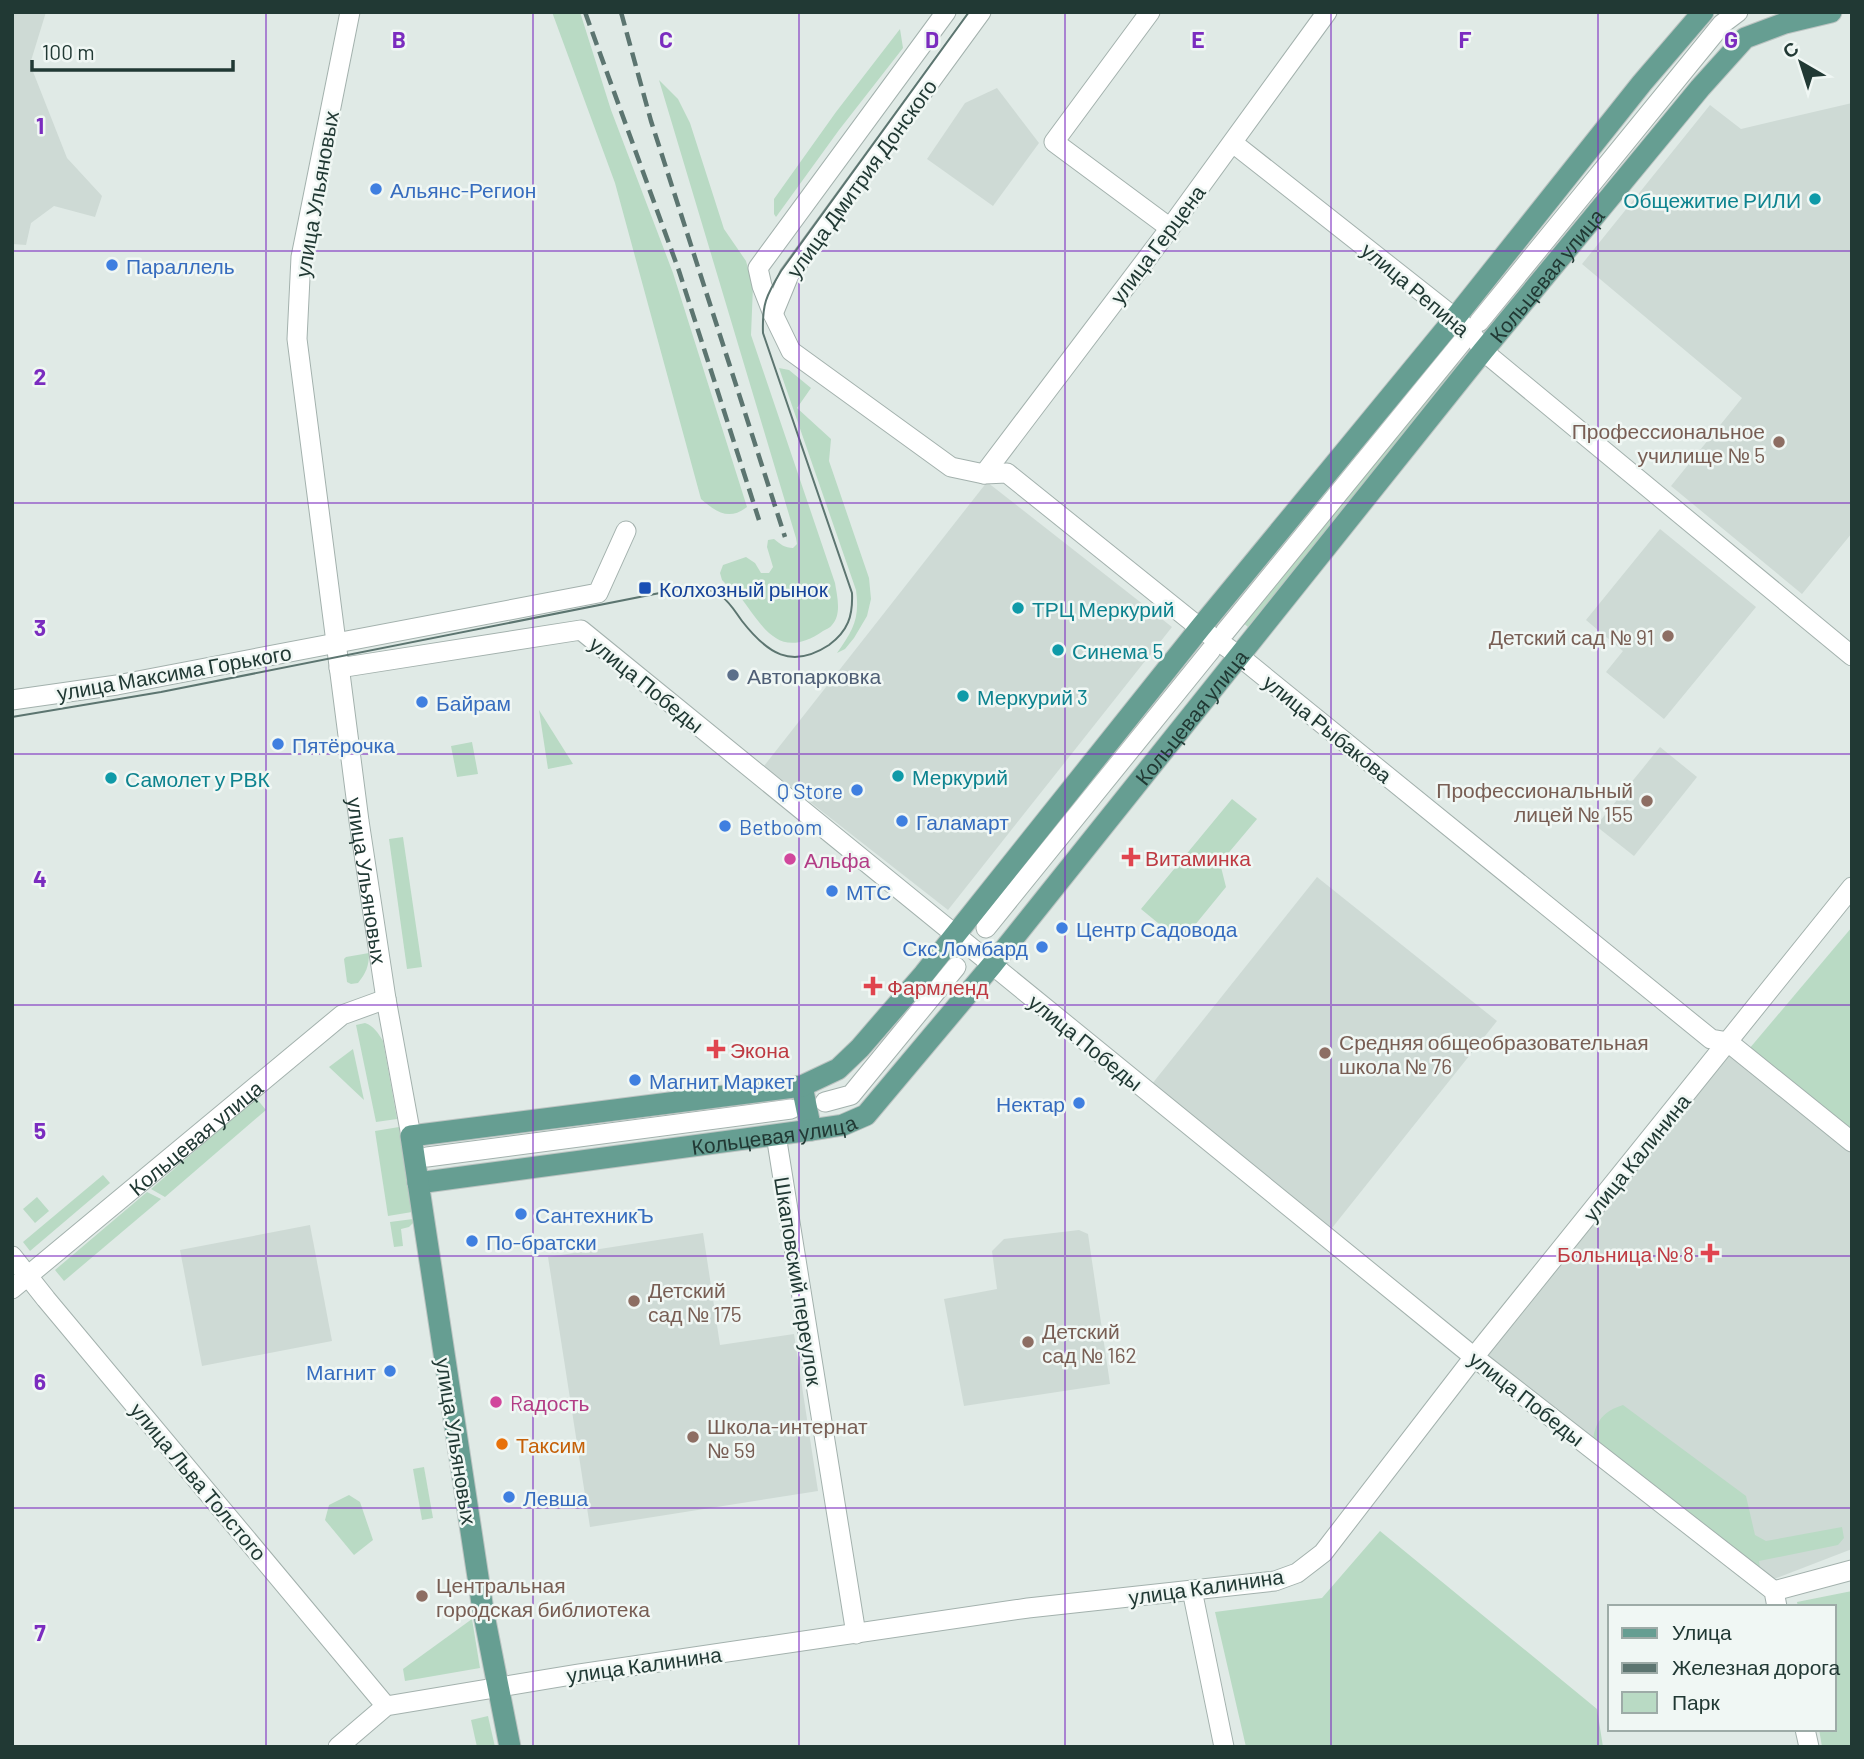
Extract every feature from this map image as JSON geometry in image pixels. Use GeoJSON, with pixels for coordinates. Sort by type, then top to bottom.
{"type":"FeatureCollection","features":[{"type":"Feature","properties":{"kind":"main road","name":"Кольцевая улица"},"geometry":{"type":"LineString","coordinates":[[411,1136],[802,1086],[838,1069],[860,1048],[924,974],[1200,628],[1455,318],[1642,83],[1703,12]]}},
{"type":"Feature","properties":{"kind":"main road","name":"Кольцевая улица"},"geometry":{"type":"LineString","coordinates":[[418,1183],[811,1130],[842,1125],[866,1115],[992,965],[1483,351],[1700,88],[1745,38],[1785,23],[1831,12]]}},
{"type":"Feature","properties":{"kind":"main road"},"geometry":{"type":"LineString","coordinates":[[802,1086],[811,1130]]}},
{"type":"Feature","properties":{"kind":"main road","name":"улица Ульяновых"},"geometry":{"type":"LineString","coordinates":[[411,1136],[481,1598],[510,1747]]}},
{"type":"Feature","properties":{"kind":"street","name":"улица Ульяновых"},"geometry":{"type":"LineString","coordinates":[[350,12],[301,257],[297,339],[359,821],[386,999],[411,1136]]}},
{"type":"Feature","properties":{"kind":"street","name":"улица Дмитрия Донского"},"geometry":{"type":"LineString","coordinates":[[758,268],[946,12]]}},
{"type":"Feature","properties":{"kind":"street","name":"улица Дмитрия Донского"},"geometry":{"type":"LineString","coordinates":[[773,314],[789,275],[981,12]]}},
{"type":"Feature","properties":{"kind":"street"},"geometry":{"type":"LineString","coordinates":[[1150,12],[1054,142],[1170,228]]}},
{"type":"Feature","properties":{"kind":"street","name":"улица Герцена"},"geometry":{"type":"LineString","coordinates":[[984,474],[1170,228],[1328,12]]}},
{"type":"Feature","properties":{"kind":"street"},"geometry":{"type":"LineString","coordinates":[[1479,322],[1722,24],[1738,12]]}},
{"type":"Feature","properties":{"kind":"street","name":"улица Репина"},"geometry":{"type":"LineString","coordinates":[[1233,142],[1471,331],[1483,351],[1852,656]]}},
{"type":"Feature","properties":{"kind":"street","name":"улица Рыбакова"},"geometry":{"type":"LineString","coordinates":[[758,268],[773,314],[792,351],[951,467],[984,474],[1007,473],[1200,628],[1239,656],[1711,1039],[1728,1042],[1852,1142]]}},
{"type":"Feature","properties":{"kind":"street"},"geometry":{"type":"LineString","coordinates":[[1225,632],[1462,342]]}},
{"type":"Feature","properties":{"kind":"street","name":"улица Максима Горького"},"geometry":{"type":"LineString","coordinates":[[12,701],[117,685],[598,593],[626,531]]}},
{"type":"Feature","properties":{"kind":"street","name":"улица Победы"},"geometry":{"type":"LineString","coordinates":[[340,668],[581,630],[1474,1357],[1776,1599]]}},
{"type":"Feature","properties":{"kind":"street"},"geometry":{"type":"LineString","coordinates":[[986,928],[1211,650]]}},
{"type":"Feature","properties":{"kind":"street","name":"улица Калинина"},"geometry":{"type":"LineString","coordinates":[[386,1706],[1028,1608],[1275,1581],[1297,1573],[1323,1553],[1474,1357],[1852,887]]}},
{"type":"Feature","properties":{"kind":"street"},"geometry":{"type":"LineString","coordinates":[[825,1102],[851,1094],[956,967]]}},
{"type":"Feature","properties":{"kind":"street","name":"Кольцевая улица"},"geometry":{"type":"LineString","coordinates":[[12,1289],[342,1014],[386,999]]}},
{"type":"Feature","properties":{"kind":"street"},"geometry":{"type":"LineString","coordinates":[[426,1157],[791,1109]]}},
{"type":"Feature","properties":{"kind":"street","name":"Шкаповский переулок"},"geometry":{"type":"LineString","coordinates":[[776,1135],[856,1634]]}},
{"type":"Feature","properties":{"kind":"street","name":"улица Льва Толстого"},"geometry":{"type":"LineString","coordinates":[[12,1256],[386,1706]]}},
{"type":"Feature","properties":{"kind":"street"},"geometry":{"type":"LineString","coordinates":[[1776,1599],[1852,1570]]}},
{"type":"Feature","properties":{"kind":"street"},"geometry":{"type":"LineString","coordinates":[[1192,1590],[1224,1747]]}},
{"type":"Feature","properties":{"kind":"street"},"geometry":{"type":"LineString","coordinates":[[338,1747],[386,1706]]}},
{"type":"Feature","properties":{"kind":"shaded area"},"geometry":{"type":"Polygon","coordinates":[[[12,12],[46,12],[30,64],[67,158],[102,196],[95,217],[54,206],[31,223],[26,245],[12,244],[12,12]]]}},
{"type":"Feature","properties":{"kind":"shaded area"},"geometry":{"type":"Polygon","coordinates":[[[997,88],[1039,143],[993,206],[927,159],[965,103],[997,88]]]}},
{"type":"Feature","properties":{"kind":"shaded area"},"geometry":{"type":"Polygon","coordinates":[[[1852,103],[1852,533],[1802,594],[1671,486],[1742,398],[1582,264],[1710,105],[1741,129],[1852,103]]]}},
{"type":"Feature","properties":{"kind":"shaded area"},"geometry":{"type":"Polygon","coordinates":[[[987,482],[1172,627],[948,910],[764,766],[987,482]]]}},
{"type":"Feature","properties":{"kind":"shaded area","name":"Детский сад № 91"},"geometry":{"type":"Polygon","coordinates":[[[1660,529],[1756,607],[1664,719],[1606,672],[1623,651],[1586,620],[1660,529]]]}},
{"type":"Feature","properties":{"kind":"shaded area","name":"Профессиональный лицей № 155"},"geometry":{"type":"Polygon","coordinates":[[[1660,747],[1697,777],[1634,856],[1596,826],[1660,747]]]}},
{"type":"Feature","properties":{"kind":"shaded area","name":"Средняя общеобразовательная школа № 76"},"geometry":{"type":"Polygon","coordinates":[[[1317,877],[1497,1021],[1332,1228],[1152,1084],[1317,877]]]}},
{"type":"Feature","properties":{"kind":"shaded area","name":"Больница № 8"},"geometry":{"type":"Polygon","coordinates":[[[1731,1054],[1852,1152],[1852,1549],[1774,1579],[1485,1354],[1731,1054]]]}},
{"type":"Feature","properties":{"kind":"shaded area"},"geometry":{"type":"Polygon","coordinates":[[[310,1225],[332,1341],[202,1366],[180,1250],[310,1225]]]}},
{"type":"Feature","properties":{"kind":"shaded area","name":"Детский сад № 162"},"geometry":{"type":"Polygon","coordinates":[[[1079,1230],[1088,1234],[1110,1384],[964,1406],[944,1299],[997,1289],[992,1251],[1004,1239],[1079,1230]]]}},
{"type":"Feature","properties":{"kind":"shaded area","name":"Школа-интернат № 59"},"geometry":{"type":"Polygon","coordinates":[[[703,1233],[720,1345],[794,1334],[818,1491],[590,1527],[548,1257],[703,1233]]]}},
{"type":"Feature","properties":{"kind":"green space"},"geometry":{"type":"Polygon","coordinates":[[[552,12],[580,12],[611,110],[673,273],[747,507],[740,511],[723,513],[701,499],[615,183],[552,12]]]}},
{"type":"Feature","properties":{"kind":"green space"},"geometry":{"type":"Polygon","coordinates":[[[900,29],[903,48],[776,217],[774,199],[900,29]]]}},
{"type":"Feature","properties":{"kind":"green space"},"geometry":{"type":"Polygon","coordinates":[[[659,80],[678,99],[690,123],[724,229],[746,261],[753,286],[751,335],[835,583],[838,605],[835,621],[829,628],[807,640],[794,643],[773,636],[738,594],[722,580],[720,573],[723,565],[746,557],[755,563],[761,573],[769,573],[773,567],[767,547],[768,540],[774,539],[790,548],[797,544],[659,80]]]}},
{"type":"Feature","properties":{"kind":"green space"},"geometry":{"type":"Polygon","coordinates":[[[1454,360],[1461,366],[1248,627],[1241,621],[1454,360]]]}},
{"type":"Feature","properties":{"kind":"green space"},"geometry":{"type":"Polygon","coordinates":[[[779,368],[789,370],[811,388],[797,408],[831,439],[829,461],[869,578],[871,599],[867,616],[854,638],[845,649],[837,653],[854,624],[857,609],[856,590],[779,368]]]}},
{"type":"Feature","properties":{"kind":"green space"},"geometry":{"type":"Polygon","coordinates":[[[539,710],[573,764],[548,769],[539,710]]]}},
{"type":"Feature","properties":{"kind":"green space"},"geometry":{"type":"Polygon","coordinates":[[[472,742],[478,774],[457,777],[451,746],[472,742]]]}},
{"type":"Feature","properties":{"kind":"green space"},"geometry":{"type":"Polygon","coordinates":[[[1232,799],[1257,819],[1220,863],[1226,887],[1181,942],[1141,909],[1232,799]]]}},
{"type":"Feature","properties":{"kind":"green space"},"geometry":{"type":"Polygon","coordinates":[[[403,837],[422,967],[407,969],[389,839],[403,837]]]}},
{"type":"Feature","properties":{"kind":"green space"},"geometry":{"type":"Polygon","coordinates":[[[1852,927],[1852,1132],[1749,1049],[1852,927]]]}},
{"type":"Feature","properties":{"kind":"green space"},"geometry":{"type":"Polygon","coordinates":[[[369,953],[368,966],[358,983],[347,982],[344,959],[369,953]]]}},
{"type":"Feature","properties":{"kind":"green space"},"geometry":{"type":"Polygon","coordinates":[[[365,1023],[373,1028],[383,1041],[397,1119],[376,1122],[356,1025],[365,1023]]]}},
{"type":"Feature","properties":{"kind":"green space"},"geometry":{"type":"Polygon","coordinates":[[[353,1049],[364,1100],[329,1067],[353,1049]]]}},
{"type":"Feature","properties":{"kind":"green space"},"geometry":{"type":"Polygon","coordinates":[[[256,1098],[266,1110],[165,1197],[151,1189],[256,1098]]]}},
{"type":"Feature","properties":{"kind":"green space"},"geometry":{"type":"Polygon","coordinates":[[[399,1127],[412,1212],[388,1216],[375,1131],[399,1127]]]}},
{"type":"Feature","properties":{"kind":"green space"},"geometry":{"type":"Polygon","coordinates":[[[103,1175],[110,1183],[30,1251],[23,1242],[103,1175]]]}},
{"type":"Feature","properties":{"kind":"green space"},"geometry":{"type":"Polygon","coordinates":[[[147,1192],[161,1199],[64,1281],[55,1270],[147,1192]]]}},
{"type":"Feature","properties":{"kind":"green space"},"geometry":{"type":"Polygon","coordinates":[[[37,1197],[49,1211],[35,1223],[23,1209],[37,1197]]]}},
{"type":"Feature","properties":{"kind":"green space"},"geometry":{"type":"Polygon","coordinates":[[[413,1219],[409,1227],[401,1229],[403,1246],[394,1247],[390,1222],[413,1219]]]}},
{"type":"Feature","properties":{"kind":"green space"},"geometry":{"type":"Polygon","coordinates":[[[1623,1405],[1746,1496],[1755,1535],[1766,1541],[1842,1527],[1844,1538],[1838,1545],[1759,1561],[1761,1574],[1593,1441],[1602,1418],[1623,1405]]]}},
{"type":"Feature","properties":{"kind":"green space"},"geometry":{"type":"Polygon","coordinates":[[[424,1467],[433,1518],[422,1520],[413,1469],[424,1467]]]}},
{"type":"Feature","properties":{"kind":"green space"},"geometry":{"type":"Polygon","coordinates":[[[349,1495],[360,1502],[373,1540],[354,1555],[325,1520],[329,1505],[349,1495]]]}},
{"type":"Feature","properties":{"kind":"green space"},"geometry":{"type":"Polygon","coordinates":[[[1380,1531],[1597,1709],[1603,1747],[1246,1747],[1215,1612],[1322,1598],[1380,1531]]]}},
{"type":"Feature","properties":{"kind":"green space"},"geometry":{"type":"Polygon","coordinates":[[[1852,1591],[1852,1747],[1822,1747],[1819,1731],[1836,1731],[1836,1605],[1798,1605],[1797,1602],[1852,1591]]]}},
{"type":"Feature","properties":{"kind":"green space"},"geometry":{"type":"Polygon","coordinates":[[[472,1619],[480,1668],[405,1681],[403,1669],[472,1619]]]}},
{"type":"Feature","properties":{"kind":"green space"},"geometry":{"type":"Polygon","coordinates":[[[488,1716],[495,1747],[477,1747],[471,1720],[488,1716]]]}},
{"type":"Feature","properties":{"kind":"tram line"},"geometry":{"type":"LineString","coordinates":[[12,717],[161,692],[690,587],[710,590],[721,596],[761,642],[781,654],[803,656],[829,645],[841,634],[848,622],[852,609],[852,593],[763,333],[764,307],[781,271],[969,12]]}},
{"type":"Feature","properties":{"kind":"railway"},"geometry":{"type":"LineString","coordinates":[[585,12],[679,271],[759,520]]}},
{"type":"Feature","properties":{"kind":"railway"},"geometry":{"type":"LineString","coordinates":[[621,12],[651,121],[785,537]]}},
{"type":"Feature","properties":{"kind":"place","name":"Альянс-Регион"},"geometry":{"type":"Point","coordinates":[376,189]}},
{"type":"Feature","properties":{"kind":"place","name":"Общежитие РИЛИ"},"geometry":{"type":"Point","coordinates":[1815,199]}},
{"type":"Feature","properties":{"kind":"place","name":"Параллель"},"geometry":{"type":"Point","coordinates":[112,265]}},
{"type":"Feature","properties":{"kind":"place","name":"Профессиональное училище № 5"},"geometry":{"type":"Point","coordinates":[1779,442]}},
{"type":"Feature","properties":{"kind":"place","name":"Колхозный рынок"},"geometry":{"type":"Point","coordinates":[645,588]}},
{"type":"Feature","properties":{"kind":"place","name":"ТРЦ Меркурий"},"geometry":{"type":"Point","coordinates":[1018,608]}},
{"type":"Feature","properties":{"kind":"place","name":"Детский сад № 91"},"geometry":{"type":"Point","coordinates":[1668,636]}},
{"type":"Feature","properties":{"kind":"place","name":"Синема 5"},"geometry":{"type":"Point","coordinates":[1058,650]}},
{"type":"Feature","properties":{"kind":"place","name":"Автопарковка"},"geometry":{"type":"Point","coordinates":[733,675]}},
{"type":"Feature","properties":{"kind":"place","name":"Меркурий 3"},"geometry":{"type":"Point","coordinates":[963,696]}},
{"type":"Feature","properties":{"kind":"place","name":"Байрам"},"geometry":{"type":"Point","coordinates":[422,702]}},
{"type":"Feature","properties":{"kind":"place","name":"Пятёрочка"},"geometry":{"type":"Point","coordinates":[278,744]}},
{"type":"Feature","properties":{"kind":"place","name":"Меркурий"},"geometry":{"type":"Point","coordinates":[898,776]}},
{"type":"Feature","properties":{"kind":"place","name":"Самолет у РВК"},"geometry":{"type":"Point","coordinates":[111,778]}},
{"type":"Feature","properties":{"kind":"place","name":"Q Store"},"geometry":{"type":"Point","coordinates":[857,790]}},
{"type":"Feature","properties":{"kind":"place","name":"Профессиональный лицей № 155"},"geometry":{"type":"Point","coordinates":[1647,801]}},
{"type":"Feature","properties":{"kind":"place","name":"Галамарт"},"geometry":{"type":"Point","coordinates":[902,821]}},
{"type":"Feature","properties":{"kind":"place","name":"Betboom"},"geometry":{"type":"Point","coordinates":[725,826]}},
{"type":"Feature","properties":{"kind":"place","name":"Витаминка"},"geometry":{"type":"Point","coordinates":[1131,857]}},
{"type":"Feature","properties":{"kind":"place","name":"Альфа"},"geometry":{"type":"Point","coordinates":[790,859]}},
{"type":"Feature","properties":{"kind":"place","name":"МТС"},"geometry":{"type":"Point","coordinates":[832,891]}},
{"type":"Feature","properties":{"kind":"place","name":"Центр Садовода"},"geometry":{"type":"Point","coordinates":[1062,928]}},
{"type":"Feature","properties":{"kind":"place","name":"Скс Ломбард"},"geometry":{"type":"Point","coordinates":[1042,947]}},
{"type":"Feature","properties":{"kind":"place","name":"Фармленд"},"geometry":{"type":"Point","coordinates":[873,986]}},
{"type":"Feature","properties":{"kind":"place","name":"Экона"},"geometry":{"type":"Point","coordinates":[716,1049]}},
{"type":"Feature","properties":{"kind":"place","name":"Средняя общеобразовательная школа № 76"},"geometry":{"type":"Point","coordinates":[1325,1053]}},
{"type":"Feature","properties":{"kind":"place","name":"Магнит Маркет"},"geometry":{"type":"Point","coordinates":[635,1080]}},
{"type":"Feature","properties":{"kind":"place","name":"Нектар"},"geometry":{"type":"Point","coordinates":[1079,1103]}},
{"type":"Feature","properties":{"kind":"place","name":"СантехникЪ"},"geometry":{"type":"Point","coordinates":[521,1214]}},
{"type":"Feature","properties":{"kind":"place","name":"По-братски"},"geometry":{"type":"Point","coordinates":[472,1241]}},
{"type":"Feature","properties":{"kind":"place","name":"Больница № 8"},"geometry":{"type":"Point","coordinates":[1710,1253]}},
{"type":"Feature","properties":{"kind":"place","name":"Детский сад № 175"},"geometry":{"type":"Point","coordinates":[634,1301]}},
{"type":"Feature","properties":{"kind":"place","name":"Детский сад № 162"},"geometry":{"type":"Point","coordinates":[1028,1342]}},
{"type":"Feature","properties":{"kind":"place","name":"Магнит"},"geometry":{"type":"Point","coordinates":[390,1371]}},
{"type":"Feature","properties":{"kind":"place","name":"Rадость"},"geometry":{"type":"Point","coordinates":[496,1402]}},
{"type":"Feature","properties":{"kind":"place","name":"Школа-интернат № 59"},"geometry":{"type":"Point","coordinates":[693,1437]}},
{"type":"Feature","properties":{"kind":"place","name":"Таксим"},"geometry":{"type":"Point","coordinates":[502,1444]}},
{"type":"Feature","properties":{"kind":"place","name":"Левша"},"geometry":{"type":"Point","coordinates":[509,1497]}},
{"type":"Feature","properties":{"kind":"place","name":"Центральная городская библиотека"},"geometry":{"type":"Point","coordinates":[422,1596]}}]}
